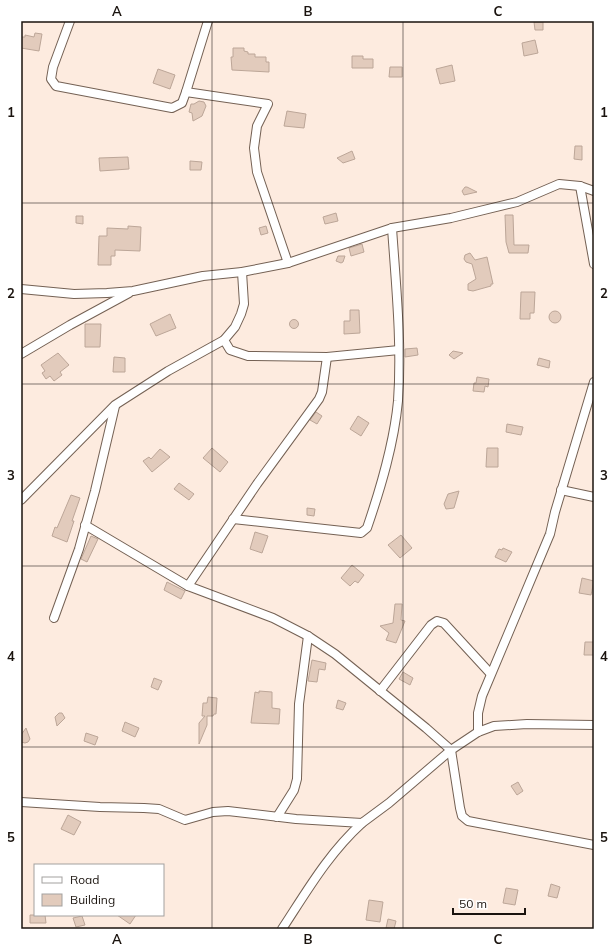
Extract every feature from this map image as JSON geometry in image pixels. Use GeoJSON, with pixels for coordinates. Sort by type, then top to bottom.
{"type":"FeatureCollection","features":[{"type":"Feature","properties":{"kind":"street"},"geometry":{"type":"LineString","coordinates":[[70,21],[53,67],[51,79],[56,86],[172,108],[182,103],[208,21]]}},
{"type":"Feature","properties":{"kind":"street"},"geometry":{"type":"LineString","coordinates":[[186,92],[268,104],[257,126],[254,148],[257,172],[288,263]]}},
{"type":"Feature","properties":{"kind":"street"},"geometry":{"type":"LineString","coordinates":[[21,290],[74,294],[134,291],[203,276],[242,272],[288,263],[392,228],[451,218],[517,202],[559,184],[580,186],[594,191]]}},
{"type":"Feature","properties":{"kind":"street"},"geometry":{"type":"LineString","coordinates":[[580,186],[594,264]]}},
{"type":"Feature","properties":{"kind":"street"},"geometry":{"type":"LineString","coordinates":[[233,519],[361,533],[364,531],[375,505],[390,452],[398,402],[399,350],[392,228]]}},
{"type":"Feature","properties":{"kind":"street"},"geometry":{"type":"LineString","coordinates":[[21,500],[115,405],[168,371],[224,340],[235,327],[244,304],[242,272]]}},
{"type":"Feature","properties":{"kind":"street"},"geometry":{"type":"LineString","coordinates":[[21,354],[70,325],[134,291]]}},
{"type":"Feature","properties":{"kind":"street"},"geometry":{"type":"LineString","coordinates":[[224,340],[230,350],[248,356],[327,357],[399,350]]}},
{"type":"Feature","properties":{"kind":"street"},"geometry":{"type":"LineString","coordinates":[[188,586],[233,519],[319,399],[322,392],[327,357]]}},
{"type":"Feature","properties":{"kind":"street"},"geometry":{"type":"LineString","coordinates":[[478,732],[478,713],[482,696],[490,673],[541,558],[550,534],[561,490],[594,382]]}},
{"type":"Feature","properties":{"kind":"street"},"geometry":{"type":"LineString","coordinates":[[54,618],[78,549],[97,484],[115,405]]}},
{"type":"Feature","properties":{"kind":"street"},"geometry":{"type":"LineString","coordinates":[[561,490],[594,496]]}},
{"type":"Feature","properties":{"kind":"street"},"geometry":{"type":"LineString","coordinates":[[85,525],[188,586],[273,618],[308,636],[335,654],[451,750],[461,812],[462,816],[468,821],[594,845]]}},
{"type":"Feature","properties":{"kind":"street"},"geometry":{"type":"LineString","coordinates":[[380,691],[431,625],[437,621],[444,623],[490,673]]}},
{"type":"Feature","properties":{"kind":"street"},"geometry":{"type":"LineString","coordinates":[[277,817],[294,790],[297,779],[299,704],[308,636]]}},
{"type":"Feature","properties":{"kind":"street"},"geometry":{"type":"LineString","coordinates":[[282,929],[341,842],[451,750],[478,732],[494,726],[527,724],[594,726]]}},
{"type":"Feature","properties":{"kind":"street"},"geometry":{"type":"LineString","coordinates":[[21,802],[100,808],[151,808],[158,809],[185,820],[213,812],[228,811],[322,822],[362,823]]}},
{"type":"Feature","properties":{"kind":"building"},"geometry":{"type":"Polygon","coordinates":[[[534,22],[543,22],[543,30],[535,30],[534,22]]]}},
{"type":"Feature","properties":{"kind":"building"},"geometry":{"type":"Polygon","coordinates":[[[35,33],[42,34],[39,51],[21,48],[21,37],[25,37],[25,35],[34,37],[35,33]]]}},
{"type":"Feature","properties":{"kind":"building"},"geometry":{"type":"Polygon","coordinates":[[[535,40],[538,53],[524,56],[522,43],[535,40]]]}},
{"type":"Feature","properties":{"kind":"building"},"geometry":{"type":"Polygon","coordinates":[[[233,48],[244,48],[244,51],[248,52],[248,54],[255,54],[255,57],[266,57],[266,62],[269,62],[269,72],[232,70],[231,57],[233,57],[233,48]]]}},
{"type":"Feature","properties":{"kind":"building"},"geometry":{"type":"Polygon","coordinates":[[[352,56],[363,56],[363,59],[373,59],[373,68],[352,68],[352,56]]]}},
{"type":"Feature","properties":{"kind":"building"},"geometry":{"type":"Polygon","coordinates":[[[452,65],[455,81],[440,84],[436,69],[452,65]]]}},
{"type":"Feature","properties":{"kind":"building"},"geometry":{"type":"Polygon","coordinates":[[[390,67],[402,67],[402,77],[389,77],[390,67]]]}},
{"type":"Feature","properties":{"kind":"building"},"geometry":{"type":"Polygon","coordinates":[[[158,69],[175,75],[170,89],[153,83],[158,69]]]}},
{"type":"Feature","properties":{"kind":"building"},"geometry":{"type":"Polygon","coordinates":[[[199,101],[204,102],[206,106],[202,116],[193,121],[192,113],[189,112],[191,104],[199,101]]]}},
{"type":"Feature","properties":{"kind":"building"},"geometry":{"type":"Polygon","coordinates":[[[287,111],[306,114],[304,128],[284,126],[287,111]]]}},
{"type":"Feature","properties":{"kind":"building"},"geometry":{"type":"Polygon","coordinates":[[[575,146],[582,146],[582,160],[574,159],[575,146]]]}},
{"type":"Feature","properties":{"kind":"building"},"geometry":{"type":"Polygon","coordinates":[[[352,151],[355,159],[343,163],[337,158],[352,151]]]}},
{"type":"Feature","properties":{"kind":"building"},"geometry":{"type":"Polygon","coordinates":[[[128,157],[129,169],[100,171],[99,158],[128,157]]]}},
{"type":"Feature","properties":{"kind":"building"},"geometry":{"type":"Polygon","coordinates":[[[190,161],[202,162],[201,170],[190,170],[190,161]]]}},
{"type":"Feature","properties":{"kind":"building"},"geometry":{"type":"Polygon","coordinates":[[[465,187],[477,192],[464,195],[462,191],[465,187]]]}},
{"type":"Feature","properties":{"kind":"building"},"geometry":{"type":"Polygon","coordinates":[[[336,213],[338,221],[325,224],[323,217],[336,213]]]}},
{"type":"Feature","properties":{"kind":"building"},"geometry":{"type":"Polygon","coordinates":[[[505,215],[513,215],[514,245],[529,245],[528,253],[509,253],[506,242],[505,215]]]}},
{"type":"Feature","properties":{"kind":"building"},"geometry":{"type":"Polygon","coordinates":[[[76,216],[83,216],[83,224],[76,223],[76,216]]]}},
{"type":"Feature","properties":{"kind":"building"},"geometry":{"type":"Polygon","coordinates":[[[128,226],[141,227],[140,251],[115,250],[115,256],[111,256],[111,265],[98,265],[99,236],[107,236],[107,228],[128,229],[128,226]]]}},
{"type":"Feature","properties":{"kind":"building"},"geometry":{"type":"Polygon","coordinates":[[[266,226],[268,233],[261,235],[259,228],[266,226]]]}},
{"type":"Feature","properties":{"kind":"building"},"geometry":{"type":"Polygon","coordinates":[[[362,244],[364,252],[351,256],[349,248],[362,244]]]}},
{"type":"Feature","properties":{"kind":"building"},"geometry":{"type":"Polygon","coordinates":[[[470,253],[475,260],[487,257],[493,284],[491,284],[491,286],[473,291],[468,290],[468,284],[476,279],[472,264],[466,262],[464,259],[465,255],[470,253]]]}},
{"type":"Feature","properties":{"kind":"building"},"geometry":{"type":"Polygon","coordinates":[[[338,256],[345,256],[343,262],[341,263],[336,261],[338,256]]]}},
{"type":"Feature","properties":{"kind":"building"},"geometry":{"type":"Polygon","coordinates":[[[521,292],[535,292],[534,313],[530,313],[530,319],[520,319],[521,292]]]}},
{"type":"Feature","properties":{"kind":"building"},"geometry":{"type":"Polygon","coordinates":[[[350,310],[359,310],[360,333],[344,334],[344,321],[350,321],[350,310]]]}},
{"type":"Feature","properties":{"kind":"building"},"geometry":{"type":"Polygon","coordinates":[[[553,311],[557,311],[561,317],[557,323],[553,323],[549,319],[549,315],[553,311]]]}},
{"type":"Feature","properties":{"kind":"building"},"geometry":{"type":"Polygon","coordinates":[[[170,314],[176,328],[156,336],[150,324],[170,314]]]}},
{"type":"Feature","properties":{"kind":"building"},"geometry":{"type":"Polygon","coordinates":[[[294,319],[299,324],[294,329],[289,324],[294,319]]]}},
{"type":"Feature","properties":{"kind":"building"},"geometry":{"type":"Polygon","coordinates":[[[85,324],[101,324],[100,347],[85,347],[85,324]]]}},
{"type":"Feature","properties":{"kind":"building"},"geometry":{"type":"Polygon","coordinates":[[[417,348],[418,355],[405,357],[405,349],[417,348]]]}},
{"type":"Feature","properties":{"kind":"building"},"geometry":{"type":"Polygon","coordinates":[[[453,351],[463,353],[454,359],[449,355],[453,351]]]}},
{"type":"Feature","properties":{"kind":"building"},"geometry":{"type":"Polygon","coordinates":[[[58,353],[69,365],[60,372],[62,375],[54,381],[50,376],[46,379],[42,373],[45,371],[41,365],[58,353]]]}},
{"type":"Feature","properties":{"kind":"building"},"geometry":{"type":"Polygon","coordinates":[[[114,357],[125,358],[125,372],[113,372],[114,357]]]}},
{"type":"Feature","properties":{"kind":"building"},"geometry":{"type":"Polygon","coordinates":[[[539,358],[550,361],[549,368],[537,365],[539,358]]]}},
{"type":"Feature","properties":{"kind":"building"},"geometry":{"type":"Polygon","coordinates":[[[477,377],[489,379],[488,387],[485,386],[484,392],[473,391],[474,383],[476,383],[477,377]]]}},
{"type":"Feature","properties":{"kind":"building"},"geometry":{"type":"Polygon","coordinates":[[[316,412],[322,416],[317,424],[310,420],[316,412]]]}},
{"type":"Feature","properties":{"kind":"building"},"geometry":{"type":"Polygon","coordinates":[[[358,416],[369,423],[361,436],[350,429],[358,416]]]}},
{"type":"Feature","properties":{"kind":"building"},"geometry":{"type":"Polygon","coordinates":[[[507,424],[523,427],[521,435],[506,432],[507,424]]]}},
{"type":"Feature","properties":{"kind":"building"},"geometry":{"type":"Polygon","coordinates":[[[212,448],[228,462],[220,472],[203,458],[212,448]]]}},
{"type":"Feature","properties":{"kind":"building"},"geometry":{"type":"Polygon","coordinates":[[[487,448],[498,448],[498,467],[486,467],[487,448]]]}},
{"type":"Feature","properties":{"kind":"building"},"geometry":{"type":"Polygon","coordinates":[[[160,449],[170,457],[152,472],[143,461],[149,457],[151,459],[160,449]]]}},
{"type":"Feature","properties":{"kind":"building"},"geometry":{"type":"Polygon","coordinates":[[[179,483],[194,494],[189,500],[174,489],[179,483]]]}},
{"type":"Feature","properties":{"kind":"building"},"geometry":{"type":"Polygon","coordinates":[[[459,491],[454,508],[446,509],[444,504],[448,494],[459,491]]]}},
{"type":"Feature","properties":{"kind":"building"},"geometry":{"type":"Polygon","coordinates":[[[71,495],[80,498],[67,542],[52,536],[71,495]]]}},
{"type":"Feature","properties":{"kind":"building"},"geometry":{"type":"Polygon","coordinates":[[[307,508],[315,509],[314,516],[307,515],[307,508]]]}},
{"type":"Feature","properties":{"kind":"building"},"geometry":{"type":"Polygon","coordinates":[[[255,532],[268,536],[262,553],[250,549],[255,532]]]}},
{"type":"Feature","properties":{"kind":"building"},"geometry":{"type":"Polygon","coordinates":[[[401,535],[412,548],[400,558],[388,545],[401,535]]]}},
{"type":"Feature","properties":{"kind":"building"},"geometry":{"type":"Polygon","coordinates":[[[91,536],[98,539],[87,562],[81,559],[91,536]]]}},
{"type":"Feature","properties":{"kind":"building"},"geometry":{"type":"Polygon","coordinates":[[[503,548],[512,552],[506,562],[495,557],[499,549],[502,550],[503,548]]]}},
{"type":"Feature","properties":{"kind":"building"},"geometry":{"type":"Polygon","coordinates":[[[352,565],[364,575],[358,583],[355,581],[350,586],[341,578],[352,565]]]}},
{"type":"Feature","properties":{"kind":"building"},"geometry":{"type":"Polygon","coordinates":[[[582,578],[594,581],[591,595],[579,593],[582,578]]]}},
{"type":"Feature","properties":{"kind":"building"},"geometry":{"type":"Polygon","coordinates":[[[167,582],[185,591],[181,599],[164,590],[167,582]]]}},
{"type":"Feature","properties":{"kind":"building"},"geometry":{"type":"Polygon","coordinates":[[[395,604],[402,604],[401,620],[405,621],[396,643],[386,640],[389,633],[380,626],[393,623],[395,604]]]}},
{"type":"Feature","properties":{"kind":"building"},"geometry":{"type":"Polygon","coordinates":[[[585,642],[594,642],[594,655],[584,655],[585,642]]]}},
{"type":"Feature","properties":{"kind":"building"},"geometry":{"type":"Polygon","coordinates":[[[312,660],[326,663],[325,670],[319,669],[317,682],[308,681],[312,660]]]}},
{"type":"Feature","properties":{"kind":"building"},"geometry":{"type":"Polygon","coordinates":[[[403,672],[413,678],[410,685],[399,679],[403,672]]]}},
{"type":"Feature","properties":{"kind":"building"},"geometry":{"type":"Polygon","coordinates":[[[154,678],[162,681],[158,690],[151,687],[154,678]]]}},
{"type":"Feature","properties":{"kind":"building"},"geometry":{"type":"Polygon","coordinates":[[[259,691],[272,692],[272,708],[280,709],[279,724],[251,723],[255,692],[259,693],[259,691]]]}},
{"type":"Feature","properties":{"kind":"building"},"geometry":{"type":"Polygon","coordinates":[[[208,697],[217,698],[216,714],[213,716],[207,716],[207,725],[199,744],[199,723],[205,716],[202,716],[203,703],[207,703],[208,697]]]}},
{"type":"Feature","properties":{"kind":"building"},"geometry":{"type":"Polygon","coordinates":[[[338,700],[346,703],[343,710],[336,708],[338,700]]]}},
{"type":"Feature","properties":{"kind":"building"},"geometry":{"type":"Polygon","coordinates":[[[59,713],[62,713],[65,718],[57,726],[55,717],[59,713]]]}},
{"type":"Feature","properties":{"kind":"building"},"geometry":{"type":"Polygon","coordinates":[[[125,722],[139,728],[135,737],[122,731],[125,722]]]}},
{"type":"Feature","properties":{"kind":"building"},"geometry":{"type":"Polygon","coordinates":[[[26,728],[30,739],[25,743],[21,742],[21,735],[26,728]]]}},
{"type":"Feature","properties":{"kind":"building"},"geometry":{"type":"Polygon","coordinates":[[[86,733],[98,737],[95,745],[84,741],[86,733]]]}},
{"type":"Feature","properties":{"kind":"building"},"geometry":{"type":"Polygon","coordinates":[[[518,782],[523,791],[517,795],[511,786],[518,782]]]}},
{"type":"Feature","properties":{"kind":"building"},"geometry":{"type":"Polygon","coordinates":[[[68,815],[81,822],[74,835],[61,829],[68,815]]]}},
{"type":"Feature","properties":{"kind":"building"},"geometry":{"type":"Polygon","coordinates":[[[551,884],[560,887],[557,898],[548,896],[551,884]]]}},
{"type":"Feature","properties":{"kind":"building"},"geometry":{"type":"Polygon","coordinates":[[[506,888],[518,890],[515,905],[503,903],[506,888]]]}},
{"type":"Feature","properties":{"kind":"building"},"geometry":{"type":"Polygon","coordinates":[[[369,900],[383,902],[380,922],[366,920],[369,900]]]}},
{"type":"Feature","properties":{"kind":"building"},"geometry":{"type":"Polygon","coordinates":[[[30,915],[45,916],[46,923],[30,923],[30,915]]]}},
{"type":"Feature","properties":{"kind":"building"},"geometry":{"type":"Polygon","coordinates":[[[82,916],[85,925],[76,927],[73,918],[82,916]]]}},
{"type":"Feature","properties":{"kind":"building"},"geometry":{"type":"Polygon","coordinates":[[[118,916],[135,916],[130,924],[118,916]]]}},
{"type":"Feature","properties":{"kind":"building"},"geometry":{"type":"Polygon","coordinates":[[[388,919],[396,921],[394,929],[386,928],[388,919]]]}}]}
